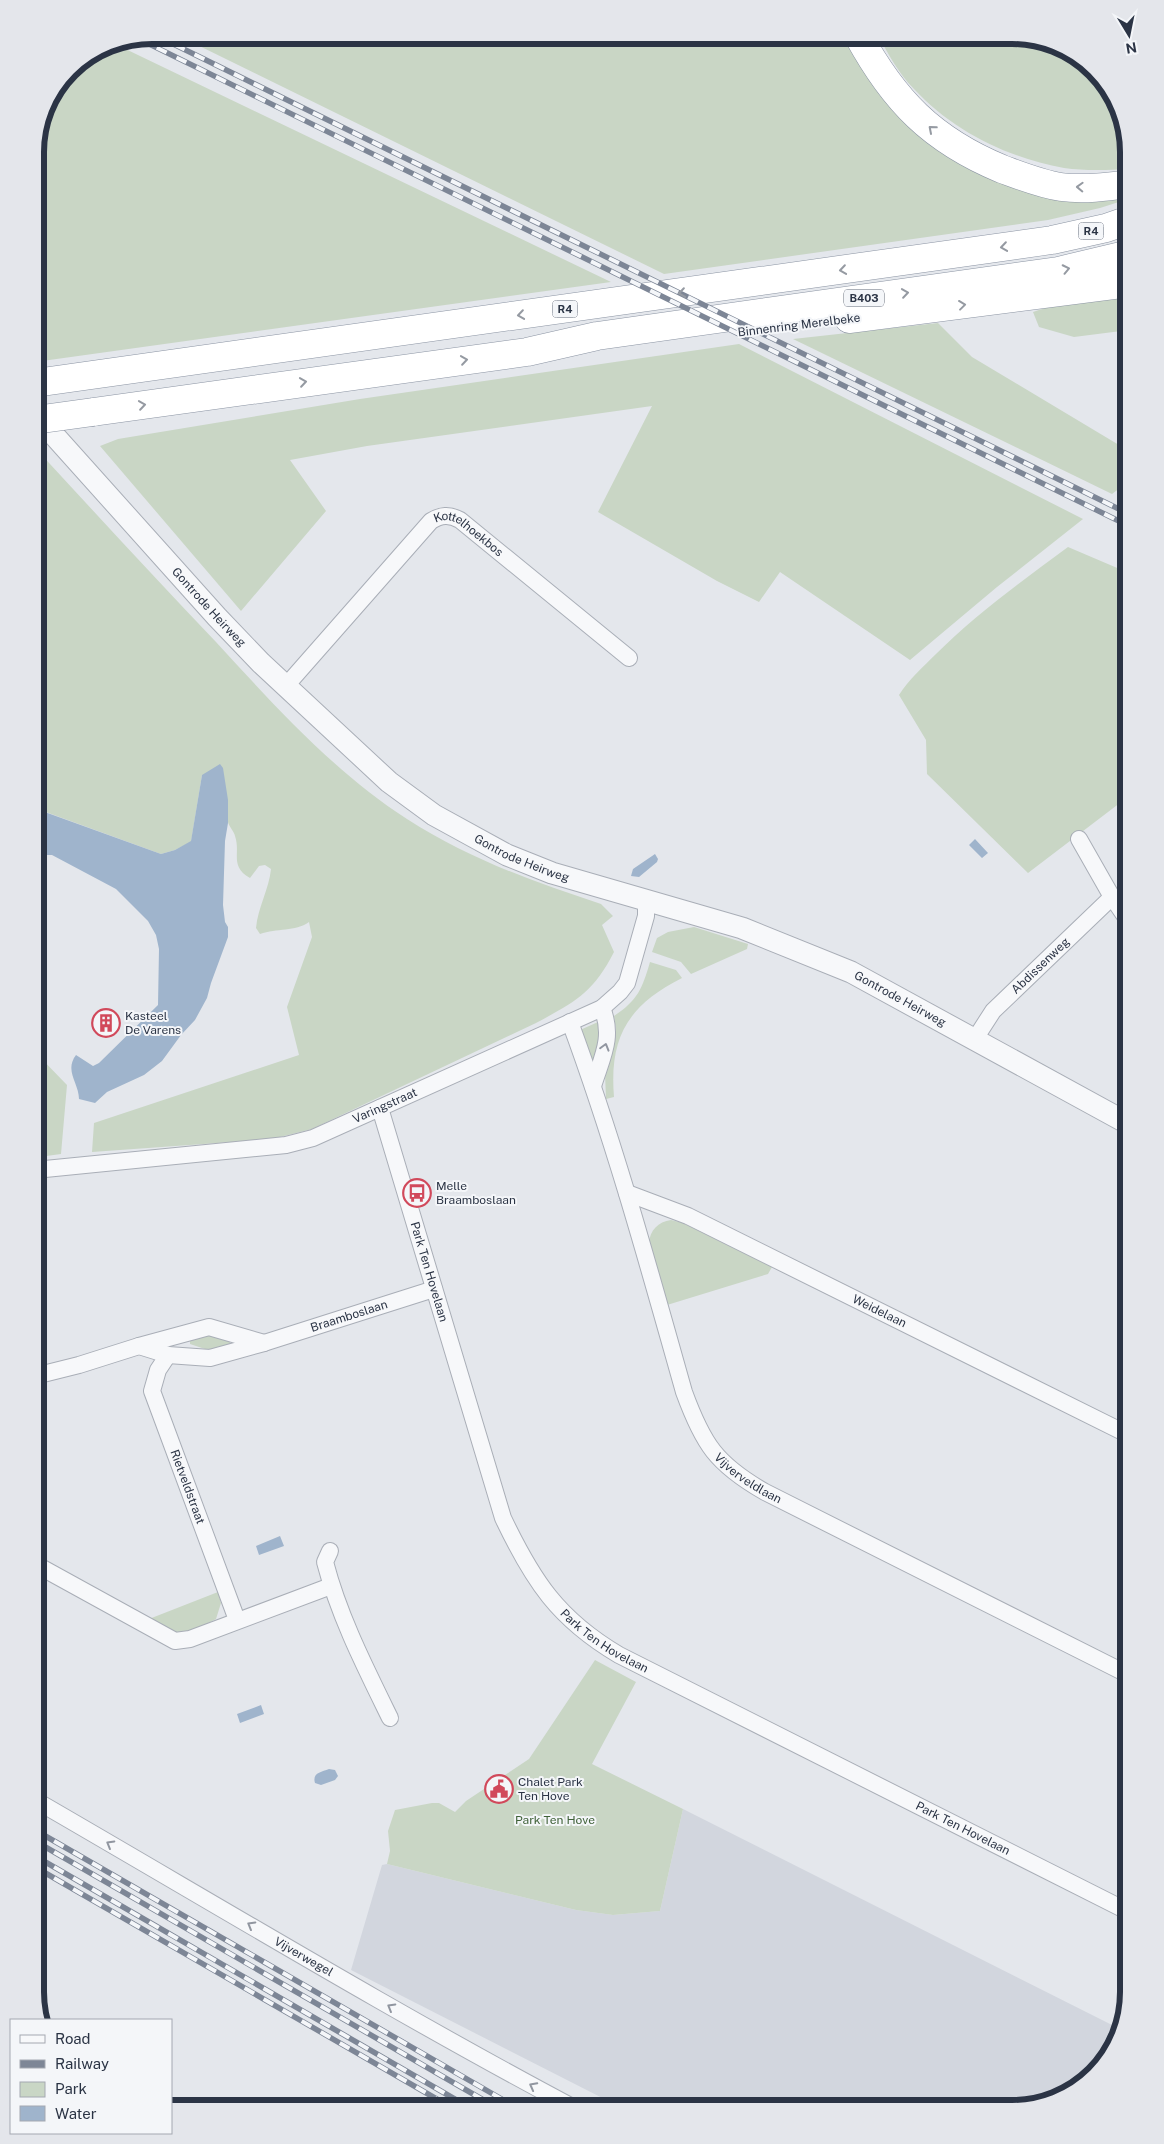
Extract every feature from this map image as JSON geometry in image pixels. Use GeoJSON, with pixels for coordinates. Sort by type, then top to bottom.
{"type":"FeatureCollection","features":[{"type":"Feature","properties":{"kind":"highway"},"geometry":{"type":"LineString","coordinates":[[863,44],[876,68],[900,100],[935,132],[974,158],[1019,176],[1060,187],[1092,188],[1120,185]]}},
{"type":"Feature","properties":{"kind":"highway","name":"R4"},"geometry":{"type":"LineString","coordinates":[[44,382],[1052,240],[1120,223]]}},
{"type":"Feature","properties":{"kind":"highway","name":"B403"},"geometry":{"type":"LineString","coordinates":[[527,352],[597,336],[1058,271],[1120,256]]}},
{"type":"Feature","properties":{"kind":"highway","name":"Binnenring Merelbeke"},"geometry":{"type":"LineString","coordinates":[[527,352],[600,349],[1120,284]]}},
{"type":"Feature","properties":{"kind":"highway"},"geometry":{"type":"LineString","coordinates":[[44,419],[527,352]]}},
{"type":"Feature","properties":{"kind":"street","name":"Gontrode Heirweg"},"geometry":{"type":"LineString","coordinates":[[44,424],[217,617],[285,687],[388,782],[434,815],[507,855],[552,873],[742,928],[865,979],[1120,1119]]}},
{"type":"Feature","properties":{"kind":"street","name":"Kottelhoekbos"},"geometry":{"type":"LineString","coordinates":[[285,687],[431,521],[444,515],[453,516],[460,520],[629,658]]}},
{"type":"Feature","properties":{"kind":"street"},"geometry":{"type":"LineString","coordinates":[[1078,839],[1120,909]]}},
{"type":"Feature","properties":{"kind":"street","name":"Abdissenweg"},"geometry":{"type":"LineString","coordinates":[[975,1039],[993,1011],[1112,897]]}},
{"type":"Feature","properties":{"kind":"street","name":"Varingstraat"},"geometry":{"type":"LineString","coordinates":[[44,1169],[286,1145],[313,1138],[602,1008],[620,992],[629,977],[646,916],[646,901]]}},
{"type":"Feature","properties":{"kind":"street"},"geometry":{"type":"LineString","coordinates":[[593,1086],[609,1033],[607,1020],[602,1008]]}},
{"type":"Feature","properties":{"kind":"street","name":"Vijverveldlaan"},"geometry":{"type":"LineString","coordinates":[[570,1022],[593,1086],[627,1193],[684,1392],[695,1422],[707,1444],[721,1461],[744,1480],[765,1492],[1120,1670]]}},
{"type":"Feature","properties":{"kind":"street","name":"Park Ten Hovelaan"},"geometry":{"type":"LineString","coordinates":[[380,1108],[503,1518],[521,1557],[539,1586],[572,1622],[599,1644],[619,1655],[1120,1907]]}},
{"type":"Feature","properties":{"kind":"street","name":"Weidelaan"},"geometry":{"type":"LineString","coordinates":[[627,1193],[688,1216],[1120,1431]]}},
{"type":"Feature","properties":{"kind":"street","name":"Braamboslaan"},"geometry":{"type":"LineString","coordinates":[[139,1346],[168,1356],[210,1358],[264,1344],[434,1289]]}},
{"type":"Feature","properties":{"kind":"street"},"geometry":{"type":"LineString","coordinates":[[44,1374],[209,1327],[264,1344]]}},
{"type":"Feature","properties":{"kind":"street","name":"Rietveldstraat"},"geometry":{"type":"LineString","coordinates":[[168,1356],[158,1370],[152,1391],[237,1620]]}},
{"type":"Feature","properties":{"kind":"street"},"geometry":{"type":"LineString","coordinates":[[330,1551],[325,1562],[331,1586],[363,1664],[390,1718]]}},
{"type":"Feature","properties":{"kind":"street"},"geometry":{"type":"LineString","coordinates":[[44,1569],[175,1641],[190,1639],[331,1586]]}},
{"type":"Feature","properties":{"kind":"street","name":"Vijverwegel"},"geometry":{"type":"LineString","coordinates":[[44,1805],[345,1980],[511,2075],[559,2100]]}},
{"type":"Feature","properties":{"kind":"shaded area"},"geometry":{"type":"Polygon","coordinates":[[[683,1809],[1115,2027],[1102,2052],[1084,2074],[1054,2092],[1034,2098],[1020,2100],[606,2100],[351,1970],[382,1865],[387,1864],[576,1910],[613,1915],[660,1911],[683,1809]]]}},
{"type":"Feature","properties":{"kind":"green space"},"geometry":{"type":"Polygon","coordinates":[[[195,44],[857,44],[930,139],[1097,196],[1120,199],[1120,202],[1100,208],[1048,220],[664,274],[195,44]]]}},
{"type":"Feature","properties":{"kind":"green space"},"geometry":{"type":"Polygon","coordinates":[[[883,44],[1020,44],[1047,49],[1060,55],[1084,70],[1106,98],[1117,124],[1120,144],[1120,169],[1064,168],[1002,150],[964,130],[929,104],[909,83],[883,44]]]}},
{"type":"Feature","properties":{"kind":"green space"},"geometry":{"type":"Polygon","coordinates":[[[122,48],[611,282],[44,361],[44,144],[47,124],[55,104],[70,80],[98,58],[122,48]]]}},
{"type":"Feature","properties":{"kind":"green space"},"geometry":{"type":"Polygon","coordinates":[[[1120,297],[1120,331],[1074,337],[1039,327],[1033,312],[1045,308],[1120,297]]]}},
{"type":"Feature","properties":{"kind":"green space"},"geometry":{"type":"Polygon","coordinates":[[[938,323],[972,357],[1120,446],[1120,488],[1112,494],[793,339],[938,323]]]}},
{"type":"Feature","properties":{"kind":"green space"},"geometry":{"type":"Polygon","coordinates":[[[739,344],[1083,519],[997,587],[910,660],[780,572],[759,602],[717,581],[598,512],[652,406],[367,446],[290,460],[326,511],[241,611],[100,446],[118,439],[360,399],[739,344]]]}},
{"type":"Feature","properties":{"kind":"green space"},"geometry":{"type":"Polygon","coordinates":[[[44,457],[283,714],[355,781],[407,819],[453,846],[526,878],[601,904],[613,916],[602,925],[614,952],[590,987],[562,1009],[312,1129],[272,1139],[92,1152],[94,1123],[299,1055],[287,1007],[312,937],[309,922],[292,929],[260,934],[256,928],[271,869],[265,865],[259,866],[250,878],[240,869],[237,859],[237,842],[228,822],[225,787],[202,775],[191,842],[161,854],[44,811],[44,457]]]}},
{"type":"Feature","properties":{"kind":"green space"},"geometry":{"type":"Polygon","coordinates":[[[1068,547],[1120,569],[1120,803],[1028,873],[927,774],[926,740],[899,695],[916,673],[951,639],[1000,598],[1068,547]]]}},
{"type":"Feature","properties":{"kind":"green space"},"geometry":{"type":"Polygon","coordinates":[[[694,927],[748,944],[747,949],[691,974],[681,962],[652,952],[657,938],[668,932],[694,927]]]}},
{"type":"Feature","properties":{"kind":"green space"},"geometry":{"type":"Polygon","coordinates":[[[650,962],[676,970],[682,978],[648,999],[626,1025],[619,1040],[615,1056],[613,1075],[614,1097],[606,1099],[605,1073],[616,1030],[614,1016],[629,1005],[638,993],[650,962]]]}},
{"type":"Feature","properties":{"kind":"green space"},"geometry":{"type":"Polygon","coordinates":[[[598,1022],[601,1027],[595,1070],[580,1030],[598,1022]]]}},
{"type":"Feature","properties":{"kind":"green space"},"geometry":{"type":"Polygon","coordinates":[[[44,1061],[67,1085],[61,1154],[44,1156],[44,1061]]]}},
{"type":"Feature","properties":{"kind":"green space"},"geometry":{"type":"Polygon","coordinates":[[[671,1220],[683,1223],[772,1267],[768,1274],[667,1305],[649,1243],[651,1234],[656,1227],[671,1220]]]}},
{"type":"Feature","properties":{"kind":"green space"},"geometry":{"type":"Polygon","coordinates":[[[207,1334],[230,1341],[230,1344],[211,1351],[190,1344],[190,1341],[207,1334]]]}},
{"type":"Feature","properties":{"kind":"green space"},"geometry":{"type":"Polygon","coordinates":[[[218,1592],[221,1603],[216,1619],[193,1631],[177,1634],[149,1619],[218,1592]]]}},
{"type":"Feature","properties":{"kind":"green space","name":"Park Ten Hove"},"geometry":{"type":"Polygon","coordinates":[[[595,1660],[636,1682],[592,1764],[683,1809],[660,1911],[613,1915],[576,1910],[387,1864],[390,1851],[388,1831],[395,1810],[439,1803],[455,1812],[466,1801],[529,1759],[595,1660]]]}},
{"type":"Feature","properties":{"kind":"water"},"geometry":{"type":"Polygon","coordinates":[[[220,764],[223,768],[228,800],[223,905],[225,922],[228,927],[228,937],[207,998],[195,1020],[181,1035],[162,1061],[144,1075],[107,1092],[95,1103],[79,1099],[71,1066],[76,1055],[93,1066],[99,1063],[158,1005],[159,949],[156,935],[148,921],[116,889],[52,855],[44,855],[44,812],[161,854],[175,850],[191,841],[202,775],[220,764]]]}},
{"type":"Feature","properties":{"kind":"water"},"geometry":{"type":"Polygon","coordinates":[[[975,839],[988,853],[982,858],[969,845],[975,839]]]}},
{"type":"Feature","properties":{"kind":"water"},"geometry":{"type":"Polygon","coordinates":[[[655,854],[658,859],[657,862],[639,877],[631,876],[633,869],[655,854]]]}},
{"type":"Feature","properties":{"kind":"water"},"geometry":{"type":"Polygon","coordinates":[[[280,1536],[284,1546],[259,1555],[256,1546],[280,1536]]]}},
{"type":"Feature","properties":{"kind":"water"},"geometry":{"type":"Polygon","coordinates":[[[261,1705],[264,1714],[240,1723],[237,1714],[261,1705]]]}},
{"type":"Feature","properties":{"kind":"water"},"geometry":{"type":"Polygon","coordinates":[[[329,1769],[335,1770],[338,1776],[335,1780],[321,1785],[315,1783],[316,1775],[329,1769]]]}},
{"type":"Feature","properties":{"kind":"railway"},"geometry":{"type":"LineString","coordinates":[[149,44],[1120,522]]}},
{"type":"Feature","properties":{"kind":"railway"},"geometry":{"type":"LineString","coordinates":[[173,44],[1120,510]]}},
{"type":"Feature","properties":{"kind":"railway"},"geometry":{"type":"LineString","coordinates":[[44,1835],[503,2100]]}},
{"type":"Feature","properties":{"kind":"railway"},"geometry":{"type":"LineString","coordinates":[[44,1846],[483,2100]]}},
{"type":"Feature","properties":{"kind":"railway"},"geometry":{"type":"LineString","coordinates":[[44,1861],[456,2100]]}},
{"type":"Feature","properties":{"kind":"railway"},"geometry":{"type":"LineString","coordinates":[[44,1872],[438,2100]]}},
{"type":"Feature","properties":{"kind":"place","name":"Kasteel De Varens"},"geometry":{"type":"Point","coordinates":[106,1023]}},
{"type":"Feature","properties":{"kind":"place","name":"Melle Braamboslaan"},"geometry":{"type":"Point","coordinates":[417,1193]}},
{"type":"Feature","properties":{"kind":"place","name":"Chalet Park Ten Hove"},"geometry":{"type":"Point","coordinates":[499,1789]}}]}
